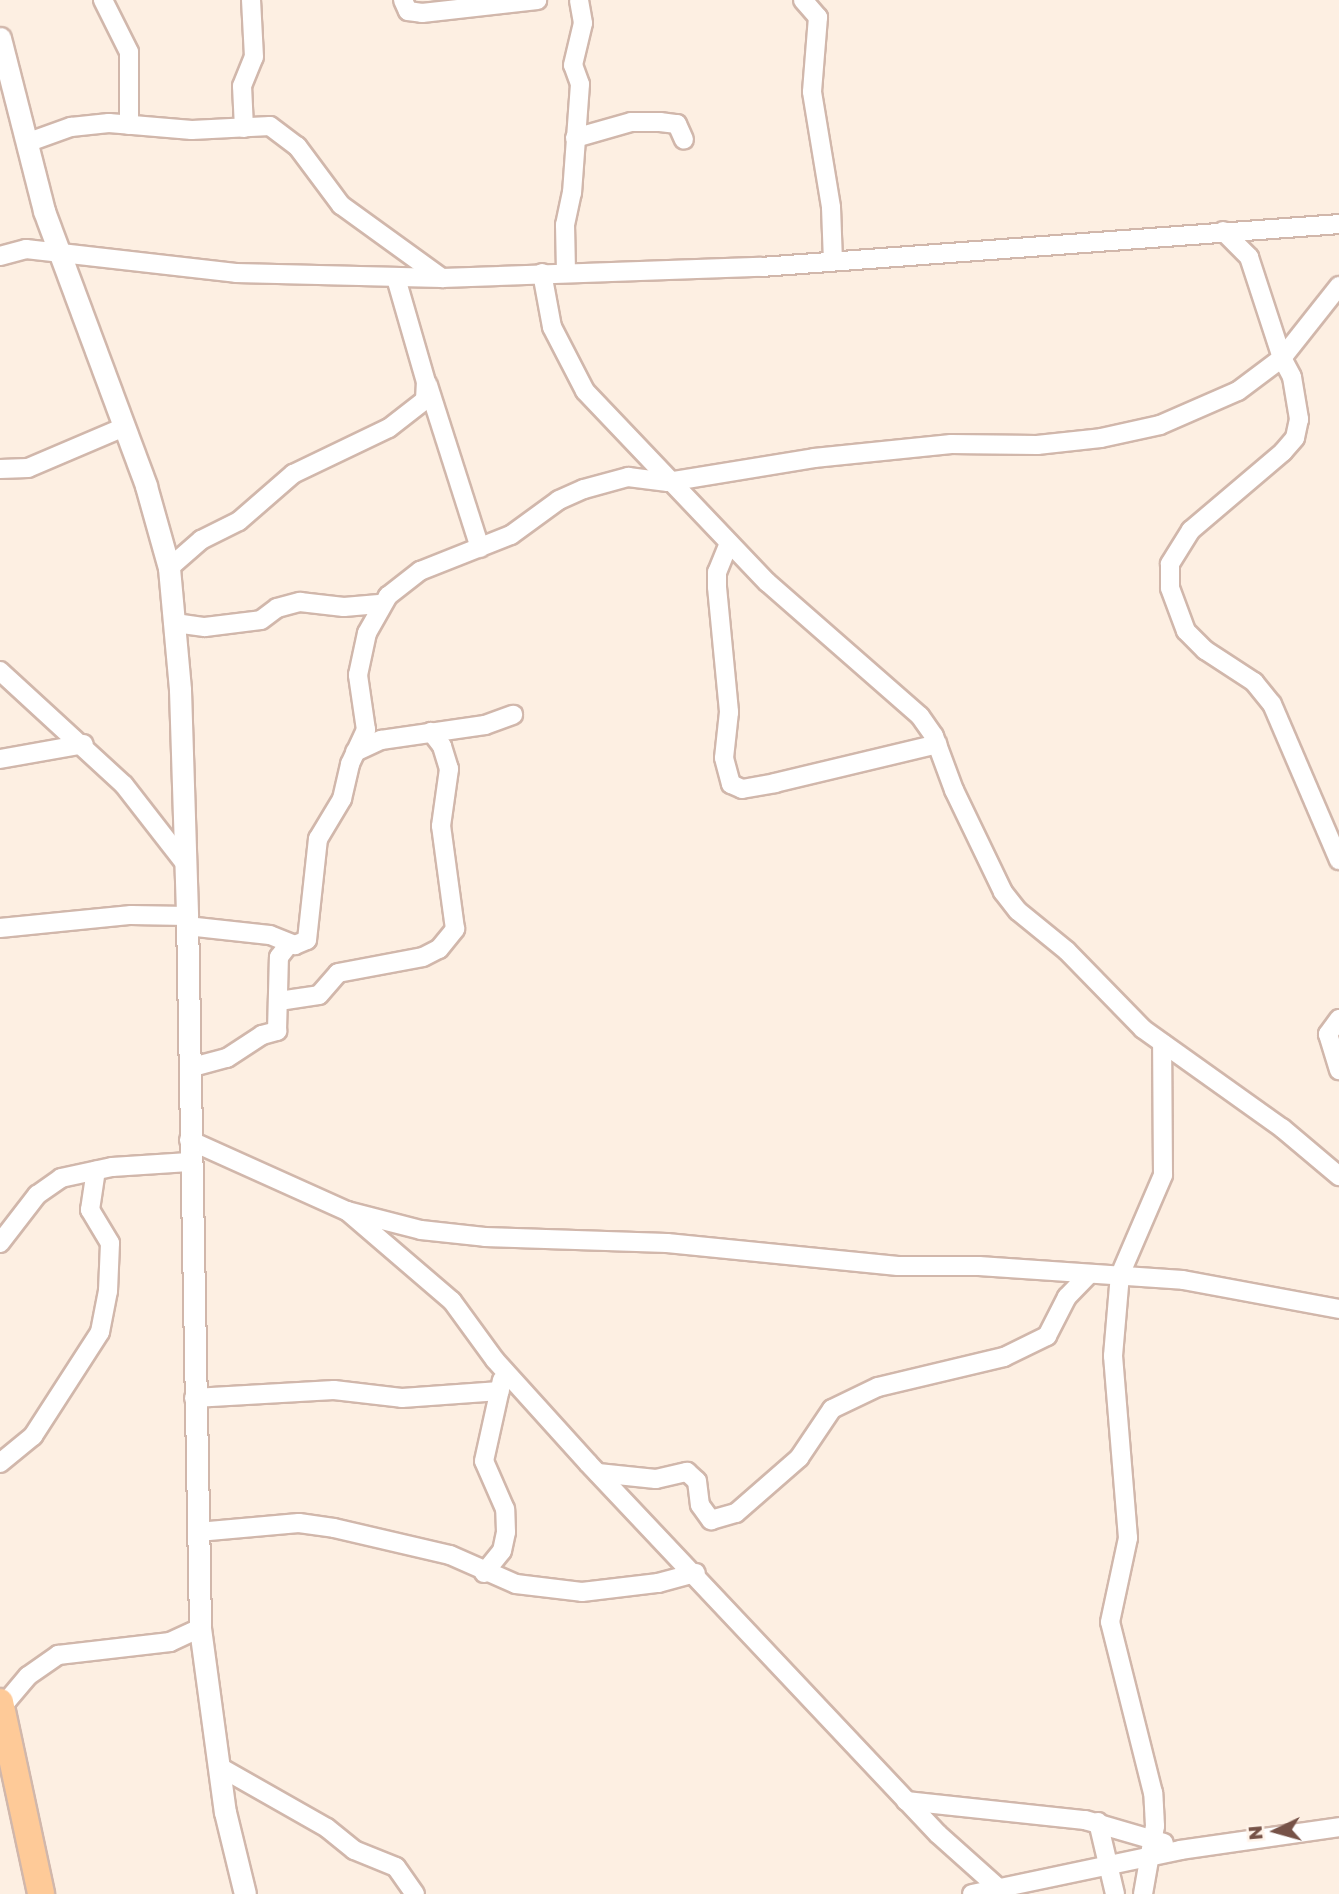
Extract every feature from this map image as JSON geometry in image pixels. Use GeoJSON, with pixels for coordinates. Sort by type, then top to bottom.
{"type":"FeatureCollection","features":[{"type":"Feature","properties":{"kind":"main road"},"geometry":{"type":"LineString","coordinates":[[1,1705],[4,1748],[41,1894]]}},
{"type":"Feature","properties":{"kind":"street"},"geometry":{"type":"LineString","coordinates":[[103,0],[129,52],[129,125]]}},
{"type":"Feature","properties":{"kind":"street"},"geometry":{"type":"LineString","coordinates":[[244,128],[242,86],[254,57],[251,0]]}},
{"type":"Feature","properties":{"kind":"street"},"geometry":{"type":"LineString","coordinates":[[403,0],[411,13],[537,0]]}},
{"type":"Feature","properties":{"kind":"street"},"geometry":{"type":"LineString","coordinates":[[566,272],[565,225],[572,193],[579,84],[573,65],[583,23],[579,0]]}},
{"type":"Feature","properties":{"kind":"street"},"geometry":{"type":"LineString","coordinates":[[803,0],[818,17],[811,92],[831,207],[833,261]]}},
{"type":"Feature","properties":{"kind":"street"},"geometry":{"type":"LineString","coordinates":[[2,51],[29,142],[57,253],[124,428],[169,568],[175,623],[187,921],[189,1162],[200,1628],[218,1766],[245,1894]]}},
{"type":"Feature","properties":{"kind":"street"},"geometry":{"type":"LineString","coordinates":[[575,138],[631,122],[660,122],[677,124],[684,140]]}},
{"type":"Feature","properties":{"kind":"street"},"geometry":{"type":"LineString","coordinates":[[29,142],[71,127],[129,125],[191,130],[276,130],[297,146],[341,205],[442,278]]}},
{"type":"Feature","properties":{"kind":"street"},"geometry":{"type":"LineString","coordinates":[[0,256],[26,249],[236,273],[442,278],[833,261],[1339,224]]}},
{"type":"Feature","properties":{"kind":"street"},"geometry":{"type":"LineString","coordinates":[[1223,231],[1248,257],[1282,358],[1292,377],[1299,419],[1295,438],[1191,530],[1170,564],[1170,587],[1186,631],[1205,650],[1254,682],[1272,704],[1339,860]]}},
{"type":"Feature","properties":{"kind":"street"},"geometry":{"type":"LineString","coordinates":[[542,273],[552,327],[572,373],[668,482],[767,582],[920,716],[937,744],[954,790],[1003,892],[1018,911],[1067,951],[1162,1043],[1282,1128],[1339,1176]]}},
{"type":"Feature","properties":{"kind":"street"},"geometry":{"type":"LineString","coordinates":[[396,278],[426,382],[480,548]]}},
{"type":"Feature","properties":{"kind":"street"},"geometry":{"type":"LineString","coordinates":[[0,928],[131,915],[187,921],[270,935],[289,944],[301,943],[310,931],[318,839],[342,799],[355,752],[366,730],[359,660],[382,604],[420,571],[511,536],[559,500],[584,489],[628,477],[668,482],[855,453],[951,444],[1037,445],[1135,432],[1196,412],[1238,391],[1282,358],[1339,286]]}},
{"type":"Feature","properties":{"kind":"street"},"geometry":{"type":"LineString","coordinates":[[169,568],[201,540],[257,508],[293,474],[389,428],[425,400],[426,382]]}},
{"type":"Feature","properties":{"kind":"street"},"geometry":{"type":"LineString","coordinates":[[0,469],[28,468],[124,428]]}},
{"type":"Feature","properties":{"kind":"street"},"geometry":{"type":"LineString","coordinates":[[729,542],[720,558],[717,587],[729,712],[724,758],[731,783],[742,789],[775,783],[937,744]]}},
{"type":"Feature","properties":{"kind":"street"},"geometry":{"type":"LineString","coordinates":[[175,623],[205,627],[261,620],[277,608],[300,602],[344,607],[382,604]]}},
{"type":"Feature","properties":{"kind":"street"},"geometry":{"type":"LineString","coordinates":[[0,671],[84,744],[148,812],[184,862]]}},
{"type":"Feature","properties":{"kind":"street"},"geometry":{"type":"LineString","coordinates":[[355,752],[381,740],[485,725],[513,715]]}},
{"type":"Feature","properties":{"kind":"street"},"geometry":{"type":"LineString","coordinates":[[279,1001],[319,995],[338,973],[423,957],[439,949],[455,929],[441,826],[449,769],[442,746],[431,732]]}},
{"type":"Feature","properties":{"kind":"street"},"geometry":{"type":"LineString","coordinates":[[0,759],[84,744]]}},
{"type":"Feature","properties":{"kind":"street"},"geometry":{"type":"LineString","coordinates":[[189,1068],[227,1058],[262,1035],[276,1032],[279,957],[289,944]]}},
{"type":"Feature","properties":{"kind":"street"},"geometry":{"type":"LineString","coordinates":[[1339,1019],[1328,1034],[1339,1070]]}},
{"type":"Feature","properties":{"kind":"street"},"geometry":{"type":"LineString","coordinates":[[1143,1894],[1152,1847],[1153,1793],[1110,1622],[1128,1538],[1113,1402],[1120,1275],[1163,1175],[1162,1043]]}},
{"type":"Feature","properties":{"kind":"street"},"geometry":{"type":"LineString","coordinates":[[189,1140],[347,1211],[421,1230],[485,1237],[632,1241],[862,1263],[1183,1280],[1339,1309]]}},
{"type":"Feature","properties":{"kind":"street"},"geometry":{"type":"LineString","coordinates":[[0,1243],[47,1187],[77,1172],[189,1162]]}},
{"type":"Feature","properties":{"kind":"street"},"geometry":{"type":"LineString","coordinates":[[0,1463],[33,1436],[100,1332],[108,1291],[110,1250],[108,1237],[90,1210],[96,1170]]}},
{"type":"Feature","properties":{"kind":"street"},"geometry":{"type":"LineString","coordinates":[[347,1211],[452,1301],[504,1370],[598,1473],[696,1573],[906,1801],[1002,1890]]}},
{"type":"Feature","properties":{"kind":"street"},"geometry":{"type":"LineString","coordinates":[[598,1473],[656,1479],[687,1472],[697,1481],[700,1505],[711,1520],[736,1513],[799,1458],[832,1409],[878,1387],[1004,1357],[1047,1336],[1067,1297],[1088,1275]]}},
{"type":"Feature","properties":{"kind":"street"},"geometry":{"type":"LineString","coordinates":[[484,1573],[502,1551],[506,1532],[505,1509],[484,1461],[504,1370]]}},
{"type":"Feature","properties":{"kind":"street"},"geometry":{"type":"LineString","coordinates":[[194,1398],[334,1390],[402,1398],[500,1391]]}},
{"type":"Feature","properties":{"kind":"street"},"geometry":{"type":"LineString","coordinates":[[198,1532],[262,1524],[334,1528],[450,1555],[484,1573],[516,1584],[582,1592],[658,1583],[696,1573]]}},
{"type":"Feature","properties":{"kind":"street"},"geometry":{"type":"LineString","coordinates":[[1,1705],[28,1676],[58,1655],[170,1642],[200,1628]]}},
{"type":"Feature","properties":{"kind":"street"},"geometry":{"type":"LineString","coordinates":[[218,1766],[327,1828],[354,1850],[396,1867],[415,1894]]}},
{"type":"Feature","properties":{"kind":"street"},"geometry":{"type":"LineString","coordinates":[[906,1801],[1098,1822],[1152,1847],[1180,1850],[1339,1827]]}},
{"type":"Feature","properties":{"kind":"street"},"geometry":{"type":"LineString","coordinates":[[1098,1822],[1111,1864],[1115,1894]]}},
{"type":"Feature","properties":{"kind":"street"},"geometry":{"type":"LineString","coordinates":[[972,1894],[1002,1890],[1111,1864],[1152,1847]]}}]}
